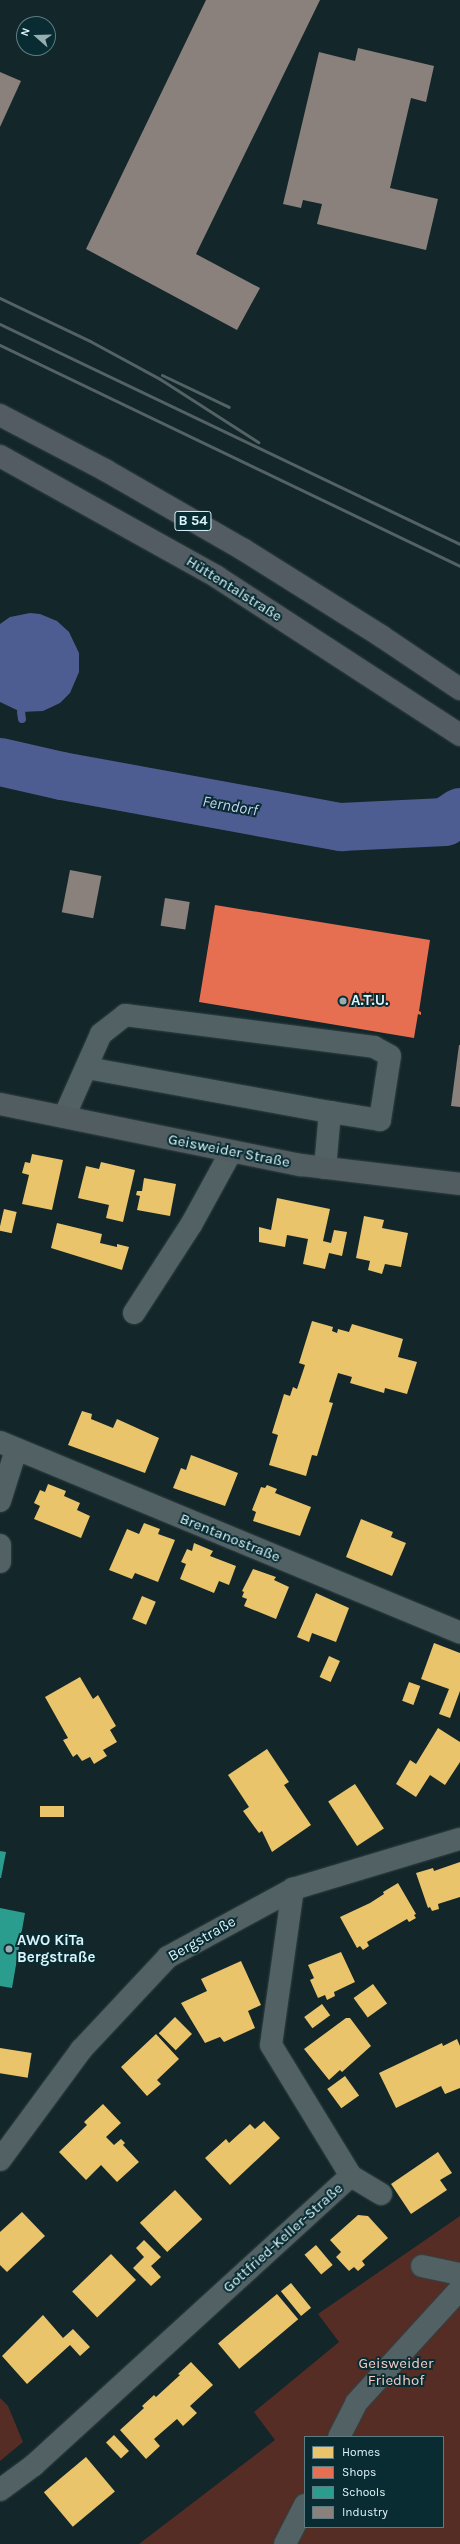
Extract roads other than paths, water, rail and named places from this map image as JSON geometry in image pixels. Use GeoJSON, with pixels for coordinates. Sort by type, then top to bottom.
{"type":"FeatureCollection","features":[{"type":"Feature","properties":{"kind":"highway","name":"B 54"},"geometry":{"type":"LineString","coordinates":[[0,415],[125,481],[244,550],[381,636],[460,689]]}},
{"type":"Feature","properties":{"kind":"highway","name":"Hüttentalstraße"},"geometry":{"type":"LineString","coordinates":[[0,456],[217,577],[361,669],[460,735]]}},
{"type":"Feature","properties":{"kind":"main road","name":"Geisweider Straße"},"geometry":{"type":"LineString","coordinates":[[0,1104],[231,1152],[325,1168],[460,1184]]}},
{"type":"Feature","properties":{"kind":"street"},"geometry":{"type":"LineString","coordinates":[[64,1117],[101,1034],[125,1015],[374,1047],[390,1056],[380,1120],[87,1068]]}},
{"type":"Feature","properties":{"kind":"street"},"geometry":{"type":"LineString","coordinates":[[325,1168],[330,1112]]}},
{"type":"Feature","properties":{"kind":"street"},"geometry":{"type":"LineString","coordinates":[[134,1313],[191,1225],[231,1152]]}},
{"type":"Feature","properties":{"kind":"street"},"geometry":{"type":"LineString","coordinates":[[0,1500],[8,1446]]}},
{"type":"Feature","properties":{"kind":"street","name":"Brentanostraße"},"geometry":{"type":"LineString","coordinates":[[8,1446],[460,1633]]}},
{"type":"Feature","properties":{"kind":"street"},"geometry":{"type":"LineString","coordinates":[[0,1545],[0,1562]]}},
{"type":"Feature","properties":{"kind":"street","name":"Bergstraße"},"geometry":{"type":"LineString","coordinates":[[0,2160],[81,2050],[168,1957],[293,1889],[460,1839]]}},
{"type":"Feature","properties":{"kind":"street","name":"Gottfried-Keller-Straße"},"geometry":{"type":"LineString","coordinates":[[0,2490],[34,2465],[351,2176],[271,2045],[293,1889]]}},
{"type":"Feature","properties":{"kind":"street"},"geometry":{"type":"LineString","coordinates":[[351,2176],[381,2194]]}},
{"type":"Feature","properties":{"kind":"street"},"geometry":{"type":"LineString","coordinates":[[422,2266],[460,2274]]}},
{"type":"Feature","properties":{"kind":"street"},"geometry":{"type":"LineString","coordinates":[[340,2436],[356,2404],[460,2289]]}},
{"type":"Feature","properties":{"kind":"street"},"geometry":{"type":"LineString","coordinates":[[285,2544],[304,2507]]}},
{"type":"Feature","properties":{"kind":"water"},"geometry":{"type":"Polygon","coordinates":[[[30,613],[40,614],[57,621],[69,632],[79,653],[79,672],[70,693],[60,703],[43,711],[21,712],[0,702],[0,624],[10,617],[30,613]]]}},
{"type":"Feature","properties":{"kind":"waterway"},"geometry":{"type":"LineString","coordinates":[[21,712],[22,719]]}},
{"type":"Feature","properties":{"kind":"waterway"},"geometry":{"type":"LineString","coordinates":[[26,748],[29,768]]}},
{"type":"Feature","properties":{"kind":"waterway","name":"Ferndorf"},"geometry":{"type":"LineString","coordinates":[[0,762],[62,776],[341,827],[445,822],[460,812]]}},
{"type":"Feature","properties":{"kind":"railway"},"geometry":{"type":"LineString","coordinates":[[0,298],[90,341],[160,379],[258,442]]}},
{"type":"Feature","properties":{"kind":"railway"},"geometry":{"type":"LineString","coordinates":[[0,324],[460,544]]}},
{"type":"Feature","properties":{"kind":"railway"},"geometry":{"type":"LineString","coordinates":[[0,345],[460,566]]}},
{"type":"Feature","properties":{"kind":"railway"},"geometry":{"type":"LineString","coordinates":[[162,375],[229,407]]}},
{"type":"Feature","properties":{"kind":"place","name":"A.T.U."},"geometry":{"type":"Point","coordinates":[343,1001]}},
{"type":"Feature","properties":{"kind":"place","name":"AWO KiTa Bergstraße"},"geometry":{"type":"Point","coordinates":[9,1949]}},
{"type":"Feature","properties":{"kind":"park label","name":"Geisweider Friedhof"},"geometry":{"type":"Point","coordinates":[396,2372]}}]}
